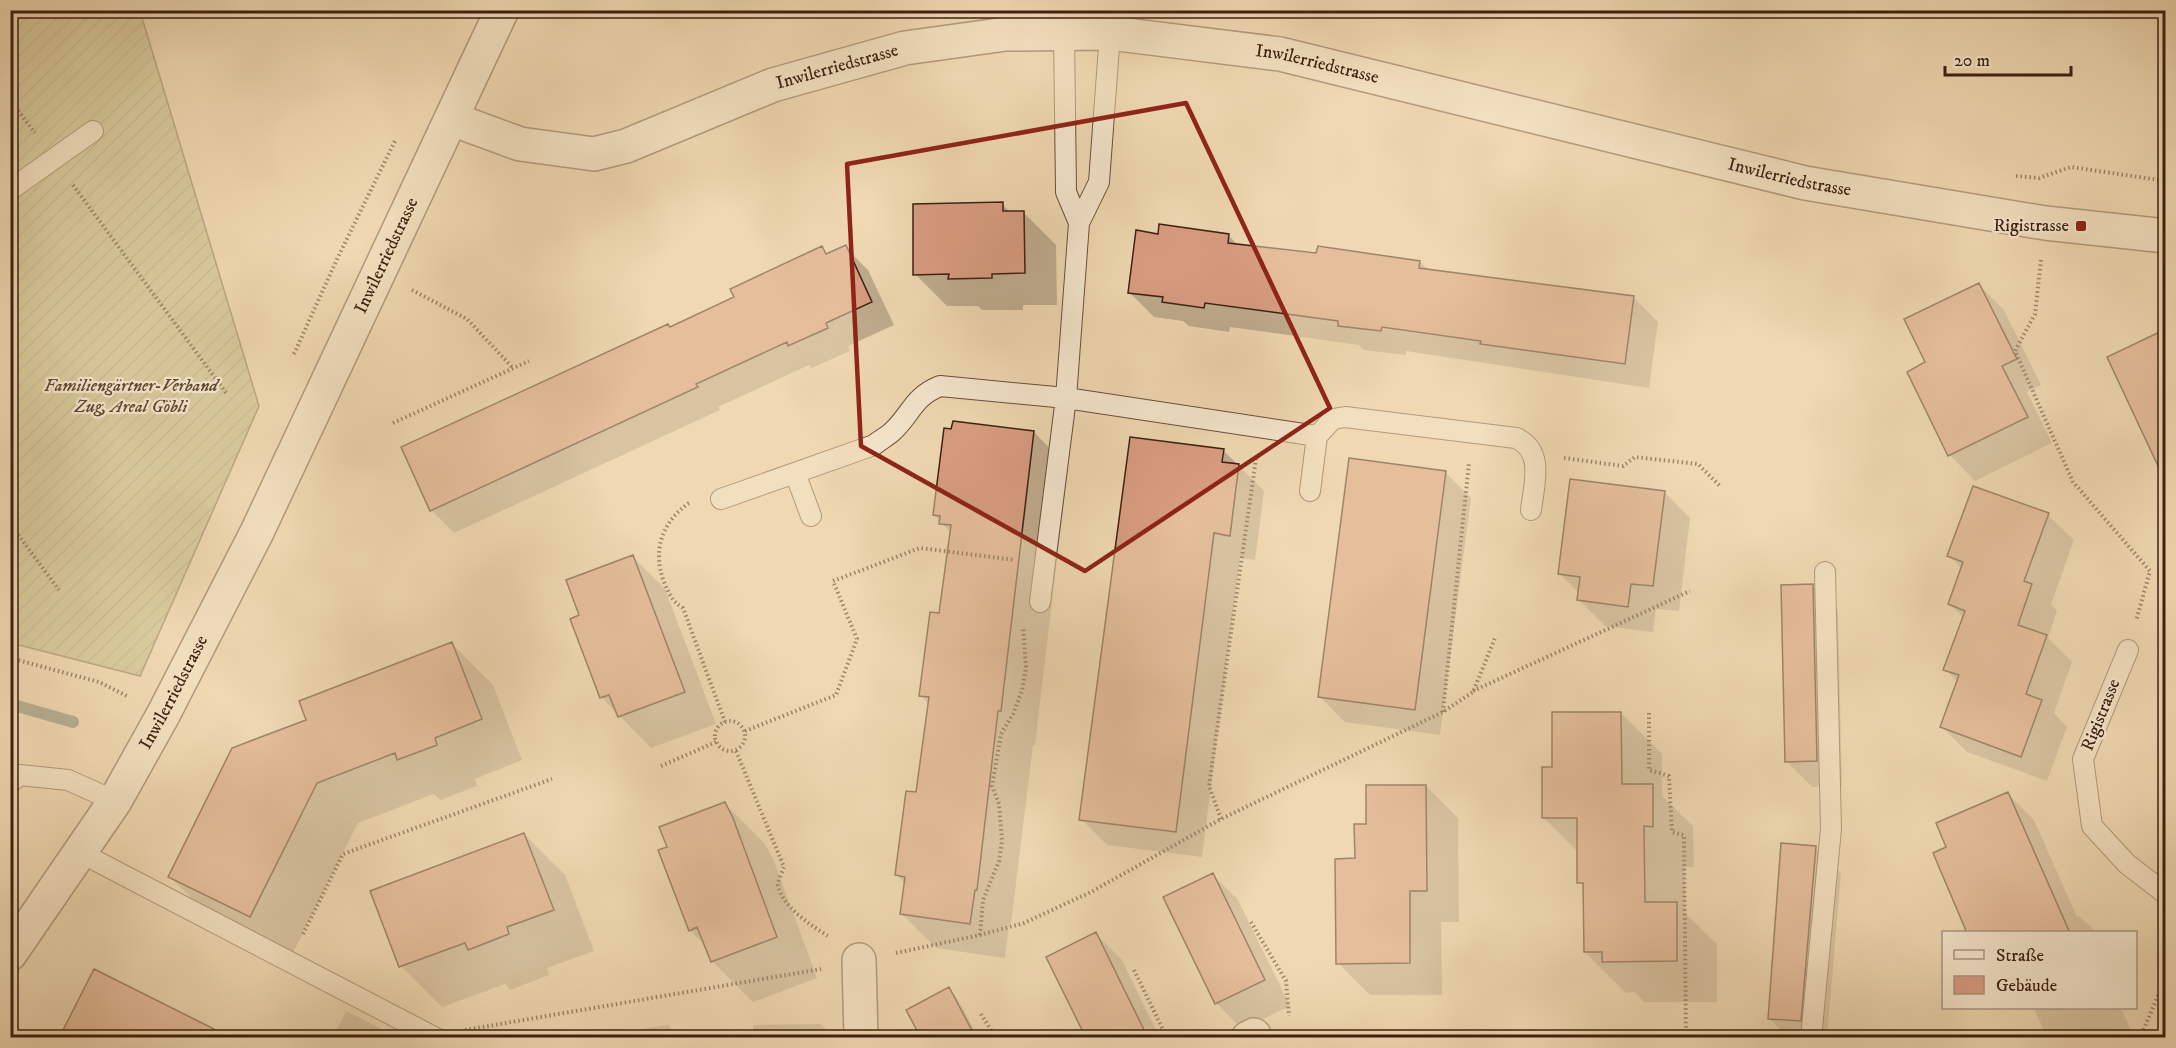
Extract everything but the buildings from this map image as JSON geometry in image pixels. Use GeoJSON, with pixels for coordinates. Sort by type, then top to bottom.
{"type":"FeatureCollection","features":[{"type":"Feature","properties":{"kind":"street"},"geometry":{"type":"LineString","coordinates":[[452,119],[502,10]]}},
{"type":"Feature","properties":{"kind":"street","name":"Inwilerriedstrasse"},"geometry":{"type":"LineString","coordinates":[[10,954],[115,801],[163,715],[257,532],[452,119],[520,144],[594,154],[626,146],[773,85],[840,64],[916,46],[1006,33],[1110,33],[1280,54],[1805,183],[2045,223],[2166,236]]}},
{"type":"Feature","properties":{"kind":"street"},"geometry":{"type":"LineString","coordinates":[[853,961],[861,1038]]}},
{"type":"Feature","properties":{"kind":"lane"},"geometry":{"type":"LineString","coordinates":[[1064,32],[1066,192],[1079,223]]}},
{"type":"Feature","properties":{"kind":"lane"},"geometry":{"type":"LineString","coordinates":[[1040,602],[1066,398],[1079,223],[1099,182],[1110,33]]}},
{"type":"Feature","properties":{"kind":"lane"},"geometry":{"type":"LineString","coordinates":[[10,190],[93,131]]}},
{"type":"Feature","properties":{"kind":"lane"},"geometry":{"type":"LineString","coordinates":[[721,499],[874,445],[894,430],[912,405],[926,392],[940,386],[1066,398],[1317,436]]}},
{"type":"Feature","properties":{"kind":"lane"},"geometry":{"type":"LineString","coordinates":[[1310,491],[1317,436],[1333,419],[1345,417],[1516,438],[1525,442],[1536,460],[1531,510]]}},
{"type":"Feature","properties":{"kind":"lane"},"geometry":{"type":"LineString","coordinates":[[795,473],[811,516]]}},
{"type":"Feature","properties":{"kind":"lane"},"geometry":{"type":"LineString","coordinates":[[1811,1038],[1831,829],[1825,572]]}},
{"type":"Feature","properties":{"kind":"lane","name":"Rigistrasse"},"geometry":{"type":"LineString","coordinates":[[2128,650],[2084,759],[2092,826],[2127,864],[2166,894]]}},
{"type":"Feature","properties":{"kind":"lane"},"geometry":{"type":"LineString","coordinates":[[10,783],[20,775],[68,780],[115,801]]}},
{"type":"Feature","properties":{"kind":"lane"},"geometry":{"type":"LineString","coordinates":[[81,853],[436,1038]]}},
{"type":"Feature","properties":{"kind":"path"},"geometry":{"type":"LineString","coordinates":[[10,100],[227,394]]}},
{"type":"Feature","properties":{"kind":"path"},"geometry":{"type":"LineString","coordinates":[[2008,176],[2039,178],[2071,167],[2166,181]]}},
{"type":"Feature","properties":{"kind":"path"},"geometry":{"type":"LineString","coordinates":[[2043,250],[2035,314],[2014,351],[2073,482],[2150,571],[2128,650]]}},
{"type":"Feature","properties":{"kind":"path"},"geometry":{"type":"LineString","coordinates":[[379,274],[467,319],[513,368]]}},
{"type":"Feature","properties":{"kind":"path"},"geometry":{"type":"LineString","coordinates":[[393,423],[529,362]]}},
{"type":"Feature","properties":{"kind":"path"},"geometry":{"type":"LineString","coordinates":[[1221,819],[1209,786],[1261,427]]}},
{"type":"Feature","properties":{"kind":"path"},"geometry":{"type":"LineString","coordinates":[[1443,712],[1472,433]]}},
{"type":"Feature","properties":{"kind":"path"},"geometry":{"type":"LineString","coordinates":[[1534,454],[1623,466],[1635,456],[1698,464],[1721,487]]}},
{"type":"Feature","properties":{"kind":"path"},"geometry":{"type":"LineString","coordinates":[[721,499],[704,496],[676,513],[665,527],[658,546],[658,566],[672,601],[683,608],[725,722]]}},
{"type":"Feature","properties":{"kind":"path"},"geometry":{"type":"LineString","coordinates":[[10,524],[59,590]]}},
{"type":"Feature","properties":{"kind":"path"},"geometry":{"type":"LineString","coordinates":[[745,731],[836,695],[857,639],[833,581],[920,548],[1045,565]]}},
{"type":"Feature","properties":{"kind":"path"},"geometry":{"type":"LineString","coordinates":[[456,1032],[835,967],[853,961],[980,935],[1024,922],[1090,892],[1221,819],[1443,712],[1473,692],[1690,591]]}},
{"type":"Feature","properties":{"kind":"path"},"geometry":{"type":"LineString","coordinates":[[980,935],[983,900],[999,861],[1002,841],[999,804],[992,786],[1001,734],[1013,714],[1023,683],[1026,641],[1022,625]]}},
{"type":"Feature","properties":{"kind":"path"},"geometry":{"type":"LineString","coordinates":[[1473,692],[1485,668],[1495,638]]}},
{"type":"Feature","properties":{"kind":"path"},"geometry":{"type":"LineString","coordinates":[[10,658],[99,682],[130,698]]}},
{"type":"Feature","properties":{"kind":"path"},"geometry":{"type":"LineString","coordinates":[[1649,713],[1649,770],[1669,776],[1672,832],[1684,835],[1686,1038]]}},
{"type":"Feature","properties":{"kind":"path"},"geometry":{"type":"LineString","coordinates":[[716,742],[719,726],[733,721],[745,731],[746,739],[736,751]]}},
{"type":"Feature","properties":{"kind":"path"},"geometry":{"type":"LineString","coordinates":[[716,742],[728,751],[736,751]]}},
{"type":"Feature","properties":{"kind":"path"},"geometry":{"type":"LineString","coordinates":[[660,766],[716,742]]}},
{"type":"Feature","properties":{"kind":"path"},"geometry":{"type":"LineString","coordinates":[[736,751],[784,867],[778,885],[783,897],[813,927],[842,943],[853,961]]}},
{"type":"Feature","properties":{"kind":"path"},"geometry":{"type":"LineString","coordinates":[[289,962],[343,854],[552,779]]}},
{"type":"Feature","properties":{"kind":"path"},"geometry":{"type":"LineString","coordinates":[[1251,922],[1286,981],[1289,1024]]}},
{"type":"Feature","properties":{"kind":"path"},"geometry":{"type":"LineString","coordinates":[[1134,970],[1167,1038]]}},
{"type":"Feature","properties":{"kind":"path"},"geometry":{"type":"LineString","coordinates":[[2140,1038],[2166,977]]}},
{"type":"Feature","properties":{"kind":"path"},"geometry":{"type":"LineString","coordinates":[[981,1014],[996,1038]]}},
{"type":"Feature","properties":{"kind":"highlighted area"},"geometry":{"type":"Polygon","coordinates":[[[1186,103],[1330,408],[1085,571],[861,446],[847,164],[1186,103]]]}},
{"type":"Feature","properties":{"kind":"green space","name":"Familiengärtner-Verband Zug, Areal Göbli"},"geometry":{"type":"Polygon","coordinates":[[[10,11],[140,11],[259,406],[140,676],[11,643],[10,11]]]}},
{"type":"Feature","properties":{"kind":"waterway"},"geometry":{"type":"LineString","coordinates":[[10,704],[73,722]]}},
{"type":"Feature","properties":{"kind":"place","name":"Rigistrasse"},"geometry":{"type":"Point","coordinates":[2081,226]}}]}
